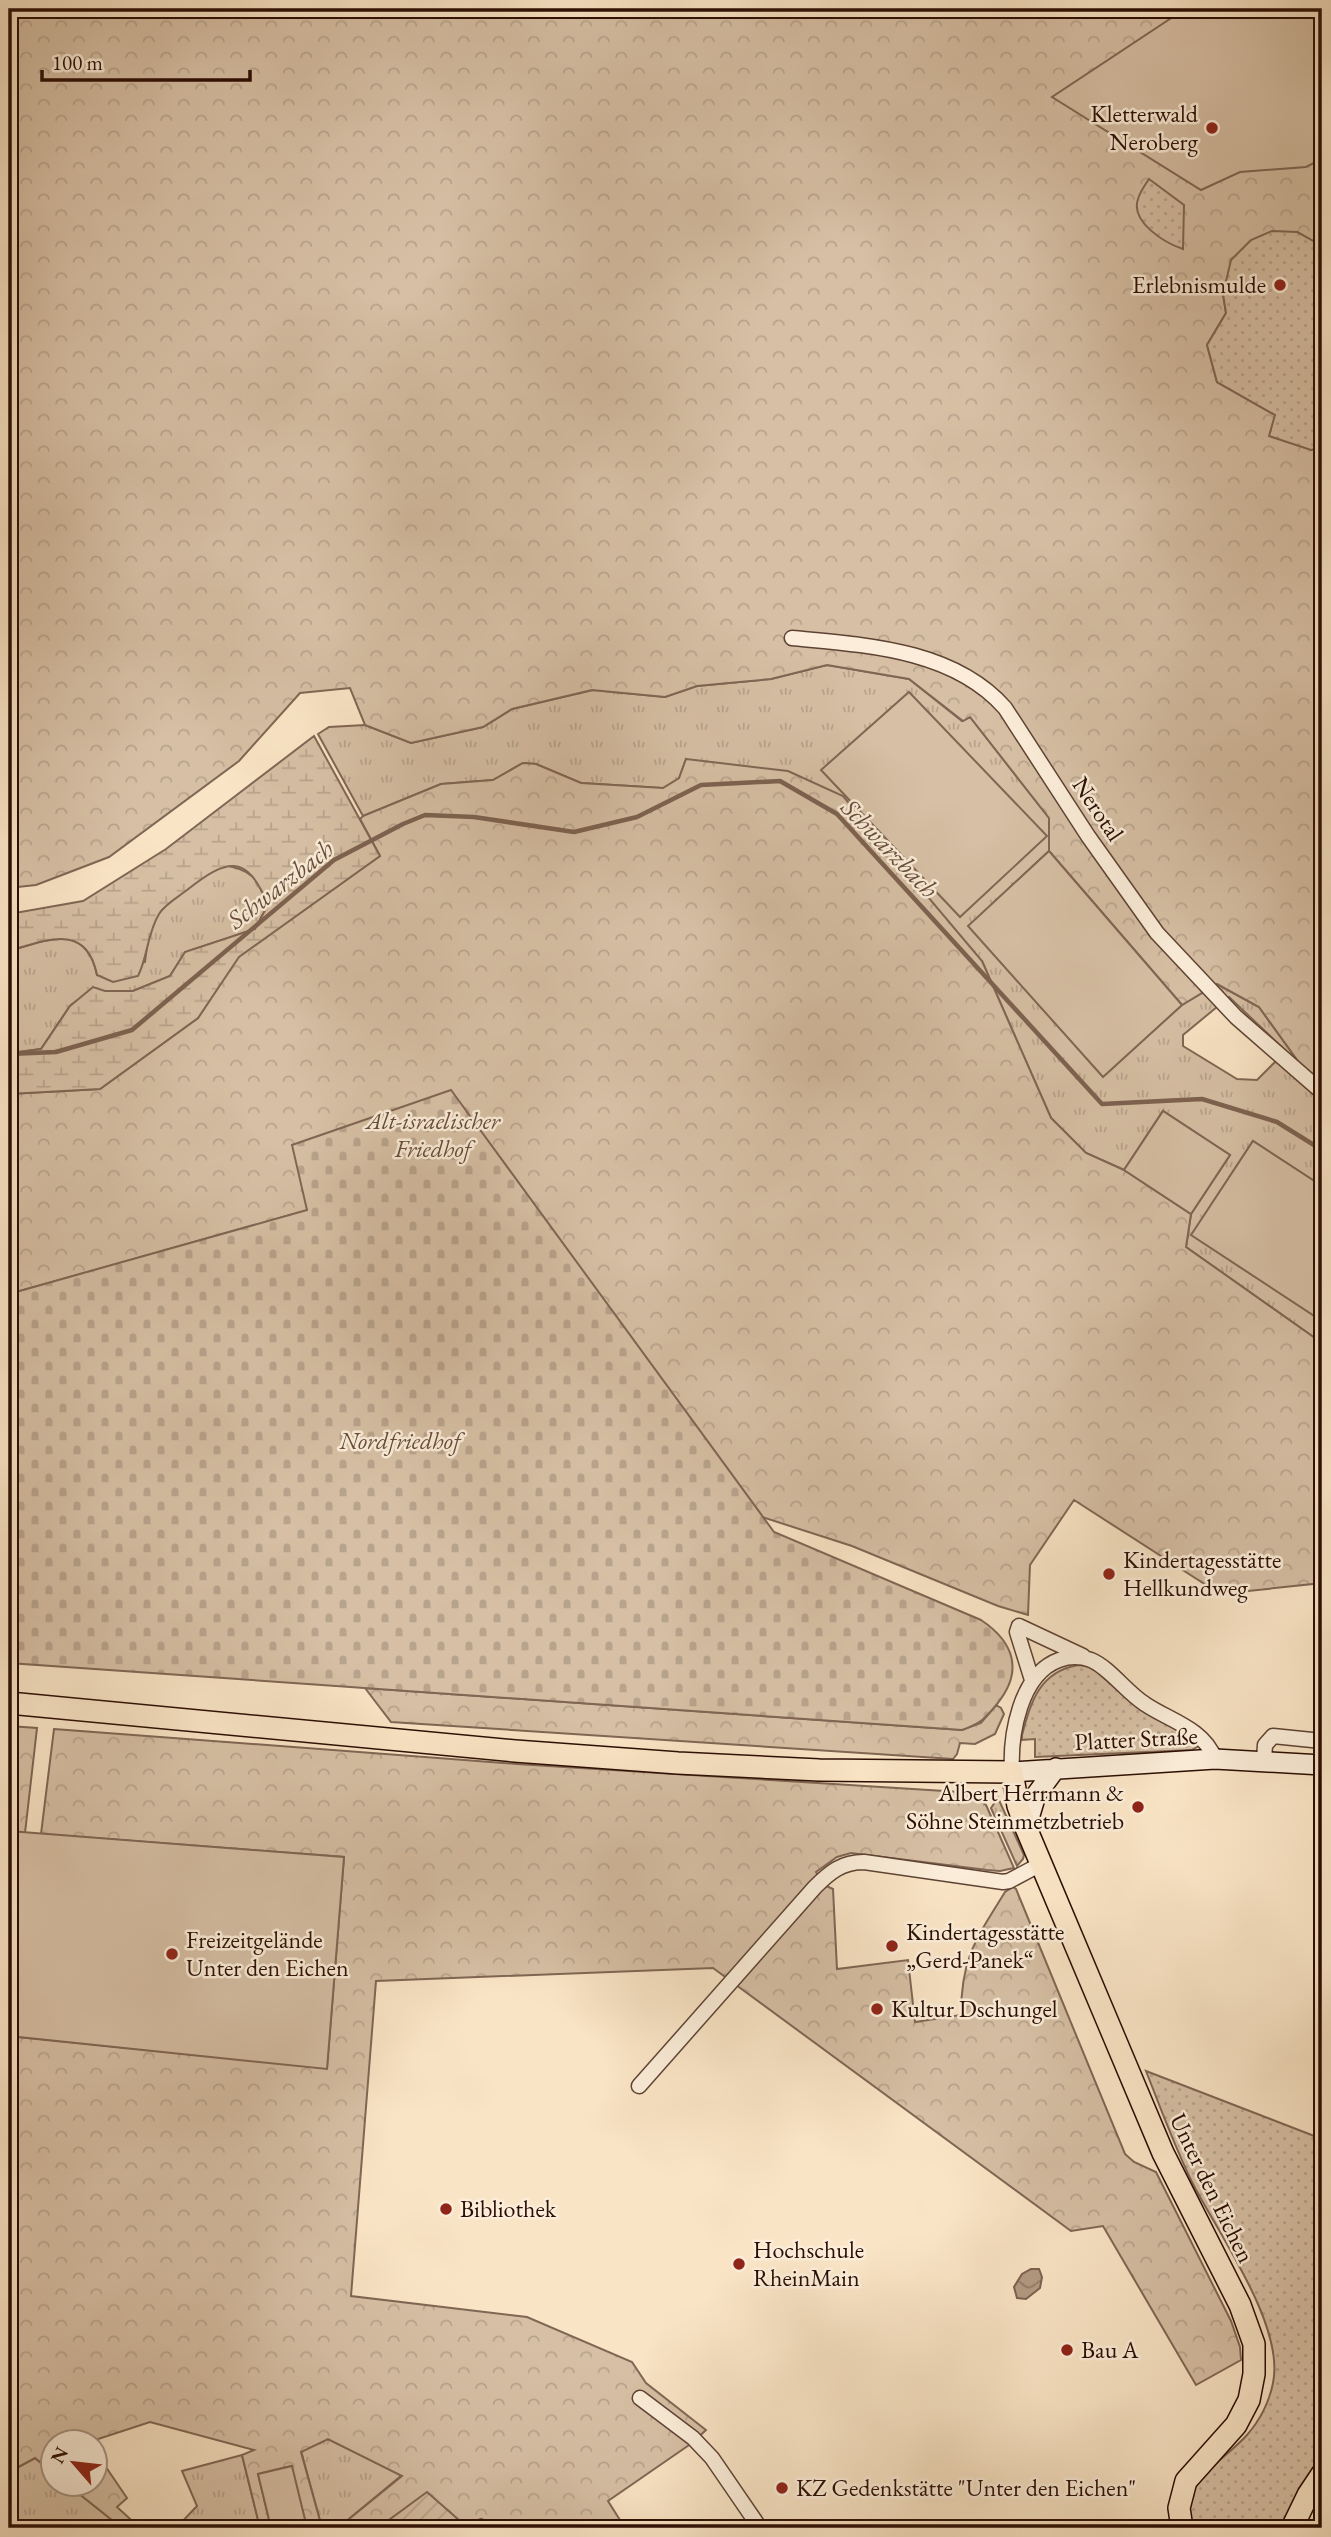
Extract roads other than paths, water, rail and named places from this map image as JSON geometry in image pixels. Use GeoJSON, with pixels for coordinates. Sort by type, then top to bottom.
{"type":"FeatureCollection","features":[{"type":"Feature","properties":{"kind":"main road"},"geometry":{"type":"LineString","coordinates":[[9,1703],[515,1751],[678,1763],[819,1770],[1012,1772]]}},
{"type":"Feature","properties":{"kind":"main road","name":"Platter Straße"},"geometry":{"type":"LineString","coordinates":[[1012,1772],[1215,1759],[1322,1765]]}},
{"type":"Feature","properties":{"kind":"main road"},"geometry":{"type":"LineString","coordinates":[[1026,1828],[1036,1795],[1056,1768]]}},
{"type":"Feature","properties":{"kind":"main road","name":"Unter den Eichen"},"geometry":{"type":"LineString","coordinates":[[1012,1772],[1018,1806],[1041,1864],[1163,2152],[1240,2305],[1254,2344],[1254,2375],[1249,2400],[1236,2425],[1186,2481],[1179,2508],[1182,2528]]}},
{"type":"Feature","properties":{"kind":"main road"},"geometry":{"type":"LineString","coordinates":[[1292,2528],[1322,2474]]}},
{"type":"Feature","properties":{"kind":"street","name":"Nerotal"},"geometry":{"type":"LineString","coordinates":[[792,638],[876,648],[933,661],[957,670],[992,693],[1157,933],[1236,1017],[1322,1092]]}},
{"type":"Feature","properties":{"kind":"street"},"geometry":{"type":"LineString","coordinates":[[1032,1680],[1017,1632],[1019,1626],[1056,1641],[1099,1664],[1144,1704],[1201,1737],[1215,1759]]}},
{"type":"Feature","properties":{"kind":"street"},"geometry":{"type":"LineString","coordinates":[[1012,1772],[1011,1752],[1015,1732],[1032,1680],[1056,1661],[1077,1657],[1088,1659]]}},
{"type":"Feature","properties":{"kind":"street"},"geometry":{"type":"LineString","coordinates":[[1264,1760],[1265,1745],[1273,1736],[1322,1741]]}},
{"type":"Feature","properties":{"kind":"street"},"geometry":{"type":"LineString","coordinates":[[639,2086],[815,1887],[839,1867],[852,1862],[864,1862],[1003,1882],[1041,1864]]}},
{"type":"Feature","properties":{"kind":"street"},"geometry":{"type":"LineString","coordinates":[[640,2398],[693,2438],[712,2458],[760,2528]]}},
{"type":"Feature","properties":{"kind":"water"},"geometry":{"type":"Polygon","coordinates":[[[1031,2269],[1039,2269],[1042,2277],[1040,2288],[1026,2299],[1017,2298],[1014,2287],[1022,2274],[1031,2269]]]}},
{"type":"Feature","properties":{"kind":"waterway","name":"Schwarzbach"},"geometry":{"type":"LineString","coordinates":[[9,1054],[56,1052],[132,1030],[334,860],[425,815],[474,817],[574,832],[637,817],[701,785],[780,781],[837,814],[1102,1104],[1202,1099],[1277,1122],[1322,1150]]}},
{"type":"Feature","properties":{"kind":"waterway"},"geometry":{"type":"LineString","coordinates":[[463,2528],[481,2520],[497,2528]]}},
{"type":"Feature","properties":{"kind":"place","name":"Kletterwald Neroberg"},"geometry":{"type":"Point","coordinates":[1212,128]}},
{"type":"Feature","properties":{"kind":"place","name":"Erlebnismulde"},"geometry":{"type":"Point","coordinates":[1280,285]}},
{"type":"Feature","properties":{"kind":"place","name":"Kindertagesstätte Hellkundweg"},"geometry":{"type":"Point","coordinates":[1109,1574]}},
{"type":"Feature","properties":{"kind":"place","name":"Albert Herrmann & Söhne Steinmetzbetrieb"},"geometry":{"type":"Point","coordinates":[1138,1807]}},
{"type":"Feature","properties":{"kind":"place","name":"Kindertagesstätte „Gerd-Panek“"},"geometry":{"type":"Point","coordinates":[892,1946]}},
{"type":"Feature","properties":{"kind":"place","name":"Freizeitgelände Unter den Eichen"},"geometry":{"type":"Point","coordinates":[172,1954]}},
{"type":"Feature","properties":{"kind":"place","name":"Kultur Dschungel"},"geometry":{"type":"Point","coordinates":[877,2009]}},
{"type":"Feature","properties":{"kind":"place","name":"Bibliothek"},"geometry":{"type":"Point","coordinates":[446,2209]}},
{"type":"Feature","properties":{"kind":"place","name":"Hochschule RheinMain"},"geometry":{"type":"Point","coordinates":[739,2264]}},
{"type":"Feature","properties":{"kind":"place","name":"Bau A"},"geometry":{"type":"Point","coordinates":[1067,2350]}},
{"type":"Feature","properties":{"kind":"place","name":"KZ Gedenkstätte \"Unter den Eichen\""},"geometry":{"type":"Point","coordinates":[782,2488]}},
{"type":"Feature","properties":{"kind":"park label","name":"Alt-israelischer Friedhof"},"geometry":{"type":"Point","coordinates":[433,1135]}},
{"type":"Feature","properties":{"kind":"park label","name":"Nordfriedhof"},"geometry":{"type":"Point","coordinates":[400,1441]}}]}
